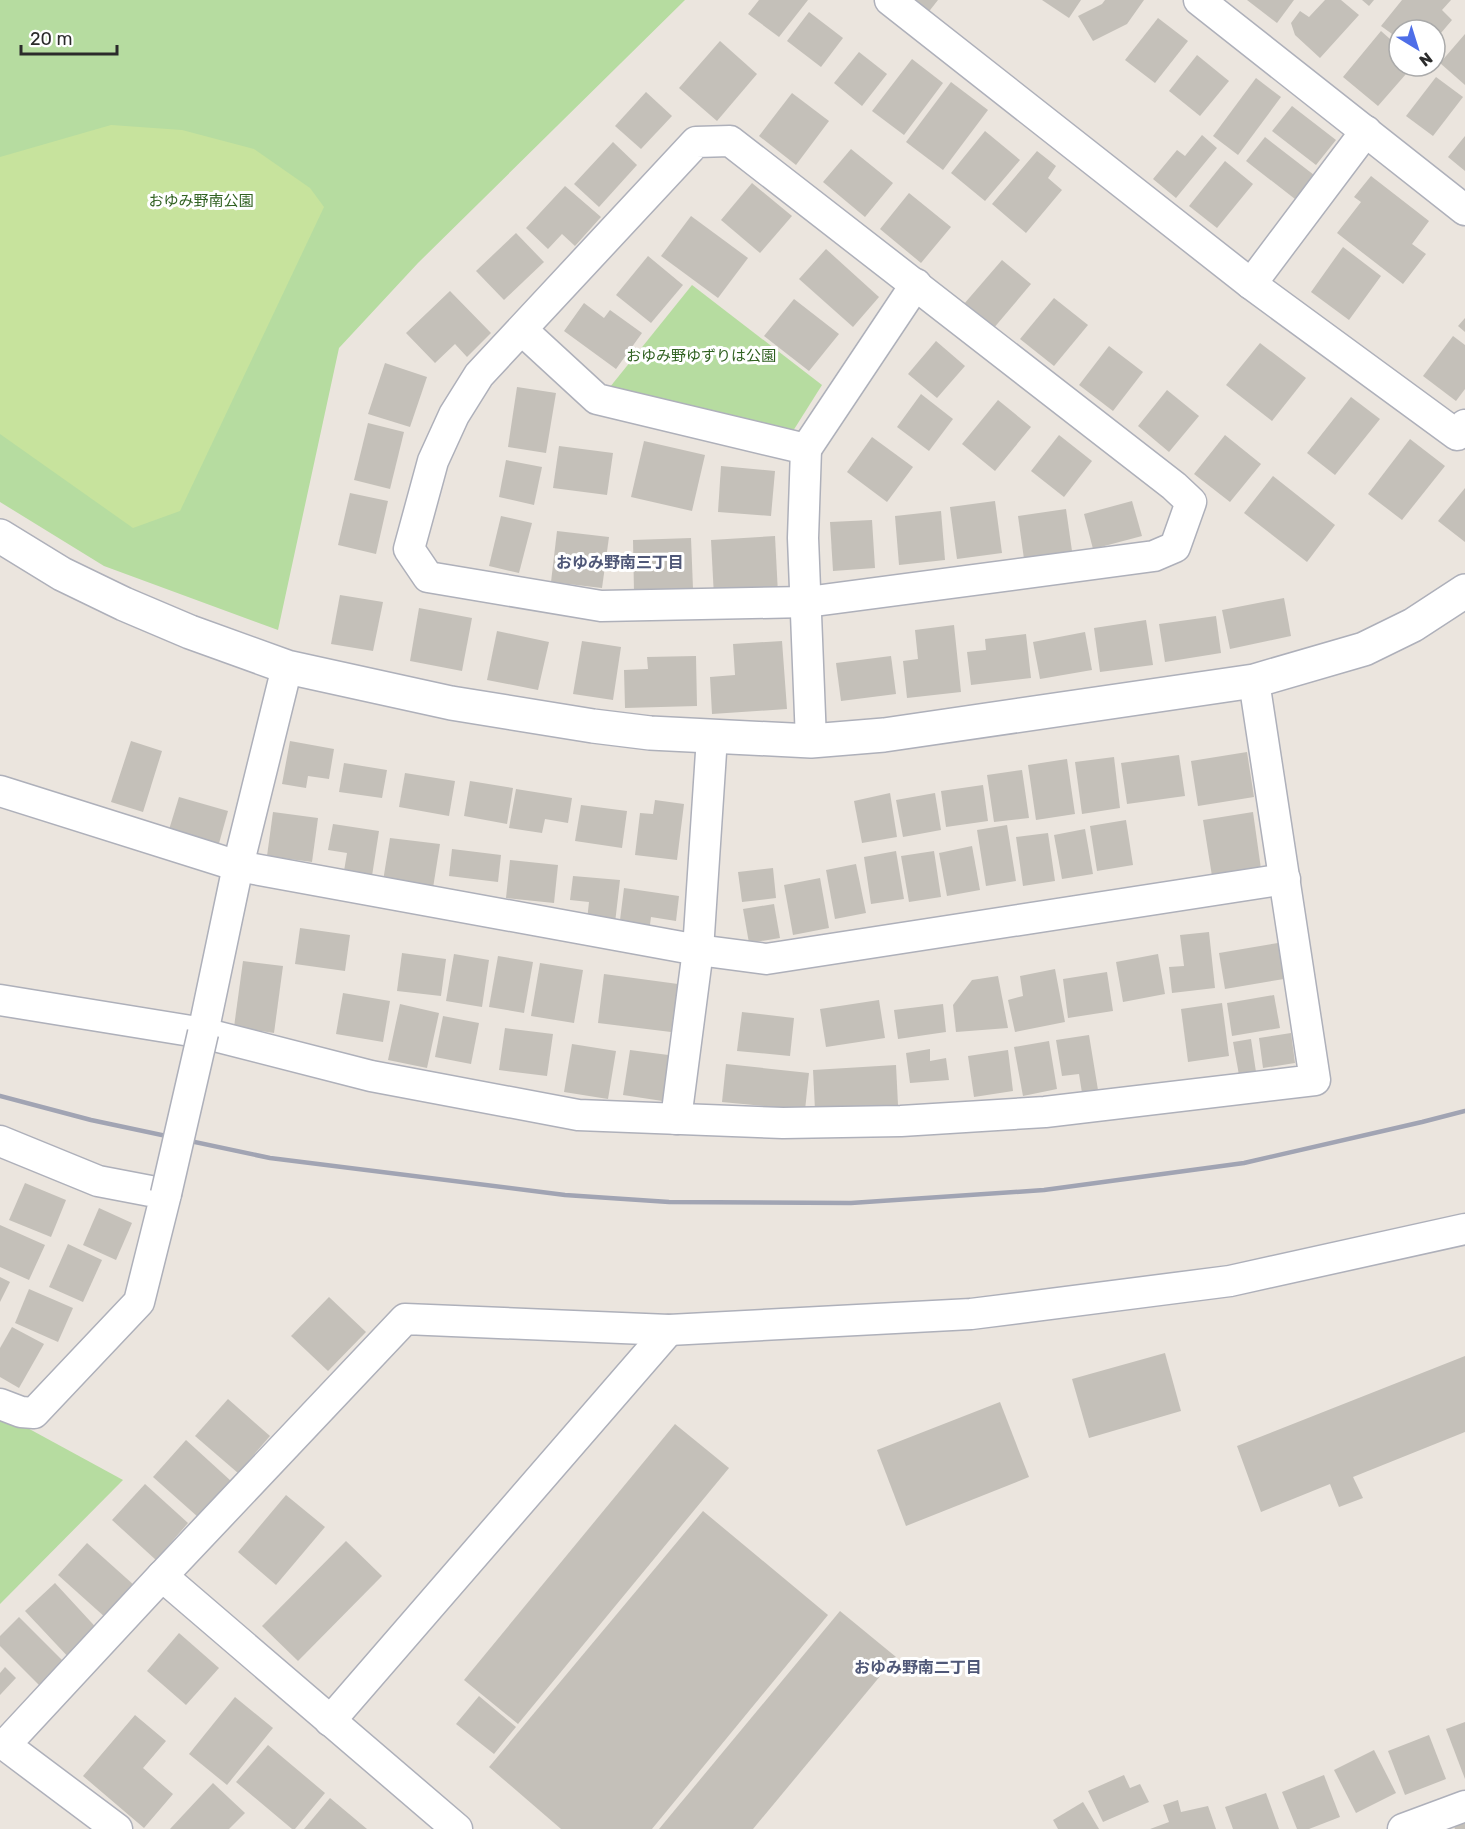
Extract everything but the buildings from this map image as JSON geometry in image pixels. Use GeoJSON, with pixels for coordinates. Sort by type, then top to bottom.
{"type":"FeatureCollection","features":[{"type":"Feature","properties":{"kind":"street"},"geometry":{"type":"LineString","coordinates":[[890,0],[1251,284],[1457,435],[1465,425]]}},
{"type":"Feature","properties":{"kind":"street"},"geometry":{"type":"LineString","coordinates":[[1199,0],[1465,210]]}},
{"type":"Feature","properties":{"kind":"street"},"geometry":{"type":"LineString","coordinates":[[1251,284],[1366,131]]}},
{"type":"Feature","properties":{"kind":"street"},"geometry":{"type":"LineString","coordinates":[[730,141],[1174,486],[1191,502],[1175,547],[1154,556],[807,602],[601,606],[428,577],[409,549],[434,461],[454,415],[479,375],[522,330],[696,142],[730,141]]}},
{"type":"Feature","properties":{"kind":"street"},"geometry":{"type":"LineString","coordinates":[[811,741],[804,538],[806,449],[916,284]]}},
{"type":"Feature","properties":{"kind":"street"},"geometry":{"type":"LineString","coordinates":[[522,330],[597,399],[806,449]]}},
{"type":"Feature","properties":{"kind":"street"},"geometry":{"type":"LineString","coordinates":[[0,536],[62,574],[124,604],[190,632],[287,667],[451,703],[593,726],[650,733],[811,741],[884,735],[1254,681],[1364,649],[1413,625],[1465,591]]}},
{"type":"Feature","properties":{"kind":"street"},"geometry":{"type":"LineString","coordinates":[[0,1404],[21,1412],[34,1413],[139,1302],[203,1033],[238,866],[287,667]]}},
{"type":"Feature","properties":{"kind":"street"},"geometry":{"type":"LineString","coordinates":[[0,1000],[203,1033],[371,1076],[578,1115],[783,1124],[912,1120],[1044,1112],[1315,1080],[1254,681]]}},
{"type":"Feature","properties":{"kind":"street"},"geometry":{"type":"LineString","coordinates":[[676,1119],[698,950],[712,737]]}},
{"type":"Feature","properties":{"kind":"street"},"geometry":{"type":"LineString","coordinates":[[0,791],[238,866],[698,950],[766,959],[1285,879]]}},
{"type":"Feature","properties":{"kind":"street"},"geometry":{"type":"LineString","coordinates":[[0,1141],[98,1181],[166,1194]]}},
{"type":"Feature","properties":{"kind":"street"},"geometry":{"type":"LineString","coordinates":[[117,1829],[5,1745],[405,1319],[669,1330],[971,1314],[1230,1281],[1465,1229]]}},
{"type":"Feature","properties":{"kind":"street"},"geometry":{"type":"LineString","coordinates":[[330,1721],[669,1330]]}},
{"type":"Feature","properties":{"kind":"street"},"geometry":{"type":"LineString","coordinates":[[162,1576],[457,1829]]}},
{"type":"Feature","properties":{"kind":"street"},"geometry":{"type":"LineString","coordinates":[[1403,1829],[1465,1806]]}},
{"type":"Feature","properties":{"kind":"green space","name":"おゆみ野南公園"},"geometry":{"type":"Polygon","coordinates":[[[0,0],[685,0],[418,263],[339,348],[278,630],[104,566],[0,502],[0,0]]]}},
{"type":"Feature","properties":{"kind":"green space"},"geometry":{"type":"Polygon","coordinates":[[[111,125],[182,130],[254,149],[310,188],[324,207],[180,511],[133,528],[0,434],[0,157],[111,125]]]}},
{"type":"Feature","properties":{"kind":"green space","name":"おゆみ野ゆずりは公園"},"geometry":{"type":"Polygon","coordinates":[[[692,285],[822,385],[793,431],[610,387],[692,285]]]}},
{"type":"Feature","properties":{"kind":"green space"},"geometry":{"type":"Polygon","coordinates":[[[0,1413],[123,1480],[0,1604],[0,1413]]]}},
{"type":"Feature","properties":{"kind":"railway"},"geometry":{"type":"LineString","coordinates":[[0,1096],[91,1120],[270,1158],[565,1195],[669,1202],[851,1203],[1044,1190],[1244,1163],[1465,1111]]}},
{"type":"Feature","properties":{"kind":"district","name":"おゆみ野南三丁目"},"geometry":{"type":"Point","coordinates":[620,562]}},
{"type":"Feature","properties":{"kind":"district","name":"おゆみ野南二丁目"},"geometry":{"type":"Point","coordinates":[918,1667]}}]}
